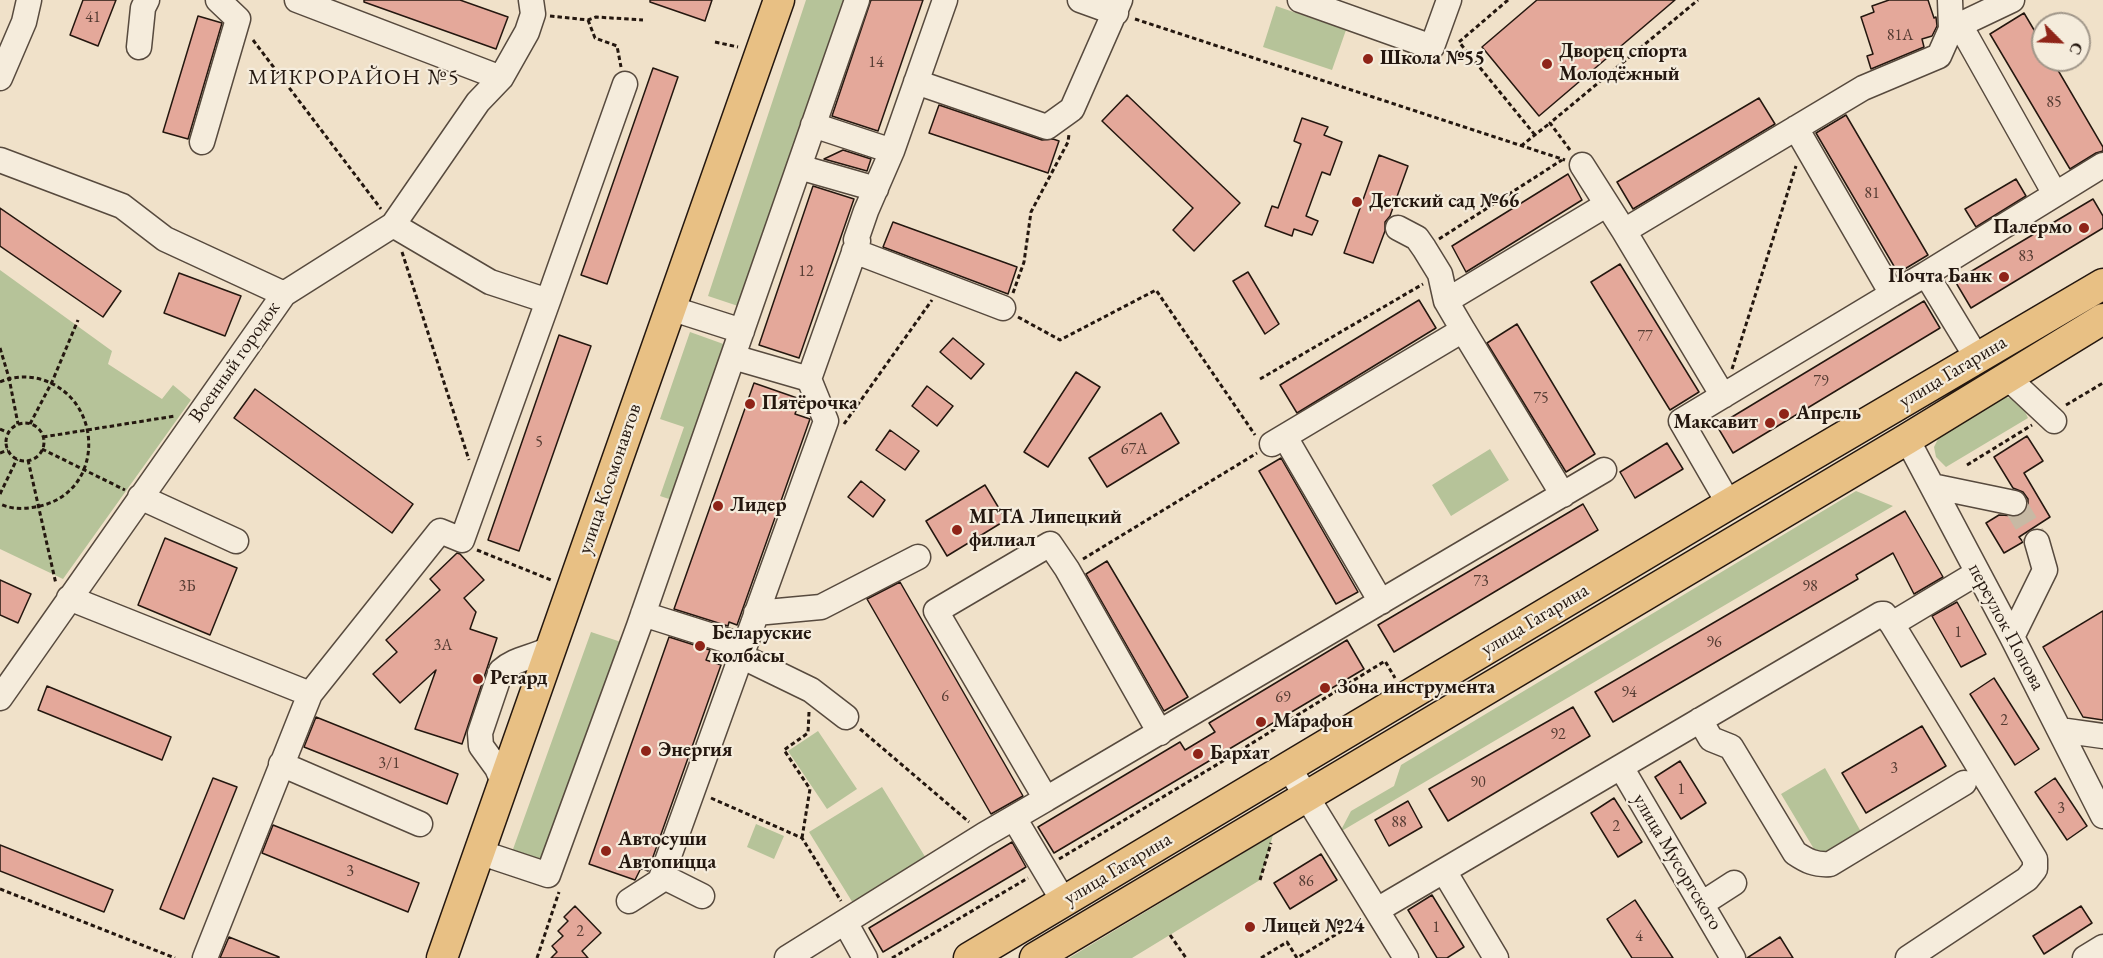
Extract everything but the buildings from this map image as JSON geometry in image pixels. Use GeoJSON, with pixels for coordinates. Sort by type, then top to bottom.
{"type":"FeatureCollection","features":[{"type":"Feature","properties":{"kind":"main road","name":"улица Космонавтов"},"geometry":{"type":"LineString","coordinates":[[442,958],[779,0]]}},
{"type":"Feature","properties":{"kind":"main road","name":"улица Гагарина"},"geometry":{"type":"LineString","coordinates":[[969,958],[1729,504],[2103,284]]}},
{"type":"Feature","properties":{"kind":"main road","name":"улица Гагарина"},"geometry":{"type":"LineString","coordinates":[[1035,958],[1907,440],[2103,319]]}},
{"type":"Feature","properties":{"kind":"street"},"geometry":{"type":"LineString","coordinates":[[0,78],[24,22],[29,0]]}},
{"type":"Feature","properties":{"kind":"street"},"geometry":{"type":"LineString","coordinates":[[139,47],[142,8],[147,0]]}},
{"type":"Feature","properties":{"kind":"street"},"geometry":{"type":"LineString","coordinates":[[202,142],[238,19],[218,0]]}},
{"type":"Feature","properties":{"kind":"street"},"geometry":{"type":"LineString","coordinates":[[297,0],[501,78]]}},
{"type":"Feature","properties":{"kind":"street"},"geometry":{"type":"LineString","coordinates":[[479,852],[548,875],[643,614],[857,0]]}},
{"type":"Feature","properties":{"kind":"street"},"geometry":{"type":"LineString","coordinates":[[630,901],[660,881],[826,421],[809,379],[866,211],[892,151],[945,0]]}},
{"type":"Feature","properties":{"kind":"street"},"geometry":{"type":"LineString","coordinates":[[916,82],[1047,128],[1072,109],[1118,6],[1080,0]]}},
{"type":"Feature","properties":{"kind":"street"},"geometry":{"type":"LineString","coordinates":[[1300,0],[1432,47],[1449,0]]}},
{"type":"Feature","properties":{"kind":"street"},"geometry":{"type":"LineString","coordinates":[[1950,0],[1955,27],[2055,194]]}},
{"type":"Feature","properties":{"kind":"street"},"geometry":{"type":"LineString","coordinates":[[1624,231],[1800,135],[1863,88],[1939,56],[1955,27],[2012,0]]}},
{"type":"Feature","properties":{"kind":"street","name":"Военный городок"},"geometry":{"type":"LineString","coordinates":[[0,698],[63,596],[140,497],[284,294],[393,225],[478,102],[501,78],[527,32],[532,7]]}},
{"type":"Feature","properties":{"kind":"street"},"geometry":{"type":"LineString","coordinates":[[205,958],[310,694],[440,531],[462,540],[625,84]]}},
{"type":"Feature","properties":{"kind":"street"},"geometry":{"type":"LineString","coordinates":[[813,125],[892,151]]}},
{"type":"Feature","properties":{"kind":"street"},"geometry":{"type":"LineString","coordinates":[[1800,135],[1892,294]]}},
{"type":"Feature","properties":{"kind":"street"},"geometry":{"type":"LineString","coordinates":[[0,160],[122,206],[165,239],[284,294]]}},
{"type":"Feature","properties":{"kind":"street"},"geometry":{"type":"LineString","coordinates":[[1573,162],[1624,231],[1723,396]]}},
{"type":"Feature","properties":{"kind":"street"},"geometry":{"type":"LineString","coordinates":[[1729,504],[1681,421],[2103,165]]}},
{"type":"Feature","properties":{"kind":"street"},"geometry":{"type":"LineString","coordinates":[[799,167],[876,189]]}},
{"type":"Feature","properties":{"kind":"street"},"geometry":{"type":"LineString","coordinates":[[1446,301],[1606,205]]}},
{"type":"Feature","properties":{"kind":"street"},"geometry":{"type":"LineString","coordinates":[[393,225],[490,282],[548,301]]}},
{"type":"Feature","properties":{"kind":"street"},"geometry":{"type":"LineString","coordinates":[[1398,228],[1417,238],[1424,248],[1440,274],[1446,301],[1563,495]]}},
{"type":"Feature","properties":{"kind":"street"},"geometry":{"type":"LineString","coordinates":[[854,251],[1003,308]]}},
{"type":"Feature","properties":{"kind":"street"},"geometry":{"type":"LineString","coordinates":[[1926,274],[1977,358]]}},
{"type":"Feature","properties":{"kind":"street"},"geometry":{"type":"LineString","coordinates":[[670,308],[742,331]]}},
{"type":"Feature","properties":{"kind":"street"},"geometry":{"type":"LineString","coordinates":[[1382,602],[1274,443],[1463,330]]}},
{"type":"Feature","properties":{"kind":"street"},"geometry":{"type":"LineString","coordinates":[[733,357],[809,379]]}},
{"type":"Feature","properties":{"kind":"street"},"geometry":{"type":"LineString","coordinates":[[2008,378],[2054,421]]}},
{"type":"Feature","properties":{"kind":"street","name":"переулок Попова"},"geometry":{"type":"LineString","coordinates":[[1907,440],[2012,637],[2103,816]]}},
{"type":"Feature","properties":{"kind":"street"},"geometry":{"type":"LineString","coordinates":[[787,958],[984,835],[1604,470]]}},
{"type":"Feature","properties":{"kind":"street"},"geometry":{"type":"LineString","coordinates":[[1932,486],[2014,503]]}},
{"type":"Feature","properties":{"kind":"street"},"geometry":{"type":"LineString","coordinates":[[140,497],[236,542]]}},
{"type":"Feature","properties":{"kind":"street"},"geometry":{"type":"LineString","coordinates":[[2012,637],[2036,596],[2045,570],[2037,542]]}},
{"type":"Feature","properties":{"kind":"street"},"geometry":{"type":"LineString","coordinates":[[1046,799],[936,611],[1050,544],[1160,732]]}},
{"type":"Feature","properties":{"kind":"street"},"geometry":{"type":"LineString","coordinates":[[756,613],[821,607],[918,557]]}},
{"type":"Feature","properties":{"kind":"street"},"geometry":{"type":"LineString","coordinates":[[1892,624],[1977,573]]}},
{"type":"Feature","properties":{"kind":"street"},"geometry":{"type":"LineString","coordinates":[[63,596],[310,694]]}},
{"type":"Feature","properties":{"kind":"street"},"geometry":{"type":"LineString","coordinates":[[1994,605],[2036,596]]}},
{"type":"Feature","properties":{"kind":"street"},"geometry":{"type":"LineString","coordinates":[[643,614],[743,651],[811,690],[846,717]]}},
{"type":"Feature","properties":{"kind":"street"},"geometry":{"type":"LineString","coordinates":[[1371,913],[1884,614],[2036,859],[2035,869],[2027,879],[1908,958]]}},
{"type":"Feature","properties":{"kind":"street"},"geometry":{"type":"LineString","coordinates":[[503,782],[497,768],[481,746],[480,733],[501,672],[507,665],[533,657],[551,648]]}},
{"type":"Feature","properties":{"kind":"street"},"geometry":{"type":"LineString","coordinates":[[1700,720],[1711,739],[1731,747],[1795,852],[1810,862],[1830,864],[1964,783]]}},
{"type":"Feature","properties":{"kind":"street"},"geometry":{"type":"LineString","coordinates":[[2060,730],[2103,736]]}},
{"type":"Feature","properties":{"kind":"street"},"geometry":{"type":"LineString","coordinates":[[281,764],[420,824]]}},
{"type":"Feature","properties":{"kind":"street","name":"улица Мусоргского"},"geometry":{"type":"LineString","coordinates":[[1621,766],[1734,958]]}},
{"type":"Feature","properties":{"kind":"street"},"geometry":{"type":"LineString","coordinates":[[1289,768],[1371,913],[1406,958]]}},
{"type":"Feature","properties":{"kind":"street"},"geometry":{"type":"LineString","coordinates":[[1014,818],[1064,902]]}},
{"type":"Feature","properties":{"kind":"street"},"geometry":{"type":"LineString","coordinates":[[1444,871],[1496,958]]}},
{"type":"Feature","properties":{"kind":"street"},"geometry":{"type":"LineString","coordinates":[[662,876],[702,896]]}},
{"type":"Feature","properties":{"kind":"street"},"geometry":{"type":"LineString","coordinates":[[1702,903],[1734,882]]}},
{"type":"Feature","properties":{"kind":"street"},"geometry":{"type":"LineString","coordinates":[[848,920],[865,958]]}},
{"type":"Feature","properties":{"kind":"street"},"geometry":{"type":"LineString","coordinates":[[2085,958],[2103,947]]}},
{"type":"Feature","properties":{"kind":"path"},"geometry":{"type":"LineString","coordinates":[[1508,0],[1459,42],[1535,135]]}},
{"type":"Feature","properties":{"kind":"path"},"geometry":{"type":"LineString","coordinates":[[1521,146],[1698,0]]}},
{"type":"Feature","properties":{"kind":"path"},"geometry":{"type":"LineString","coordinates":[[1118,6],[1573,162]]}},
{"type":"Feature","properties":{"kind":"path"},"geometry":{"type":"LineString","coordinates":[[532,7],[588,20],[596,16],[643,20]]}},
{"type":"Feature","properties":{"kind":"path"},"geometry":{"type":"LineString","coordinates":[[588,20],[595,38],[617,46],[625,84]]}},
{"type":"Feature","properties":{"kind":"path"},"geometry":{"type":"LineString","coordinates":[[715,42],[738,47]]}},
{"type":"Feature","properties":{"kind":"path"},"geometry":{"type":"LineString","coordinates":[[1066,569],[1274,443],[1156,290],[1060,340],[1003,308],[1013,295],[1024,262],[1030,212],[1068,142],[1072,109]]}},
{"type":"Feature","properties":{"kind":"path"},"geometry":{"type":"LineString","coordinates":[[1550,123],[1573,162]]}},
{"type":"Feature","properties":{"kind":"path"},"geometry":{"type":"LineString","coordinates":[[1723,396],[1800,135]]}},
{"type":"Feature","properties":{"kind":"path"},"geometry":{"type":"LineString","coordinates":[[1424,248],[1573,162]]}},
{"type":"Feature","properties":{"kind":"path"},"geometry":{"type":"LineString","coordinates":[[1260,379],[1440,274]]}},
{"type":"Feature","properties":{"kind":"path"},"geometry":{"type":"LineString","coordinates":[[838,433],[942,286]]}},
{"type":"Feature","properties":{"kind":"path"},"geometry":{"type":"LineString","coordinates":[[30,424],[52,382],[78,320]]}},
{"type":"Feature","properties":{"kind":"path"},"geometry":{"type":"LineString","coordinates":[[0,348],[9,378],[18,424]]}},
{"type":"Feature","properties":{"kind":"path"},"geometry":{"type":"LineString","coordinates":[[0,382],[9,378],[31,377],[52,382],[70,395],[83,412],[88,429],[89,456],[81,476],[68,493],[49,504],[28,509],[6,507],[0,504]]}},
{"type":"Feature","properties":{"kind":"path"},"geometry":{"type":"LineString","coordinates":[[43,437],[200,412]]}},
{"type":"Feature","properties":{"kind":"path"},"geometry":{"type":"LineString","coordinates":[[18,424],[30,424],[40,431],[43,437],[39,454],[28,460],[17,459],[8,450],[6,439],[18,424]]}},
{"type":"Feature","properties":{"kind":"path"},"geometry":{"type":"LineString","coordinates":[[0,429],[9,433]]}},
{"type":"Feature","properties":{"kind":"path"},"geometry":{"type":"LineString","coordinates":[[42,449],[140,497]]}},
{"type":"Feature","properties":{"kind":"path"},"geometry":{"type":"LineString","coordinates":[[0,453],[8,450]]}},
{"type":"Feature","properties":{"kind":"path"},"geometry":{"type":"LineString","coordinates":[[0,494],[17,459]]}},
{"type":"Feature","properties":{"kind":"path"},"geometry":{"type":"LineString","coordinates":[[28,460],[37,507],[63,596]]}},
{"type":"Feature","properties":{"kind":"path"},"geometry":{"type":"LineString","coordinates":[[462,540],[482,554],[553,581]]}},
{"type":"Feature","properties":{"kind":"path"},"geometry":{"type":"LineString","coordinates":[[892,958],[1228,758],[1385,661],[1396,679]]}},
{"type":"Feature","properties":{"kind":"path"},"geometry":{"type":"LineString","coordinates":[[802,838],[810,789],[784,750],[808,733],[811,690]]}},
{"type":"Feature","properties":{"kind":"path"},"geometry":{"type":"LineString","coordinates":[[846,717],[984,835]]}},
{"type":"Feature","properties":{"kind":"path"},"geometry":{"type":"LineString","coordinates":[[693,790],[802,838],[848,920]]}},
{"type":"Feature","properties":{"kind":"path"},"geometry":{"type":"LineString","coordinates":[[1260,880],[1274,835]]}},
{"type":"Feature","properties":{"kind":"path"},"geometry":{"type":"LineString","coordinates":[[0,890],[175,958]]}},
{"type":"Feature","properties":{"kind":"path"},"geometry":{"type":"LineString","coordinates":[[1261,958],[1287,942],[1297,958],[1371,913]]}},
{"type":"Feature","properties":{"kind":"path"},"geometry":{"type":"LineString","coordinates":[[1170,935],[1186,958]]}},
{"type":"Feature","properties":{"kind":"green space"},"geometry":{"type":"Polygon","coordinates":[[[806,0],[845,0],[741,307],[708,296],[806,0]]]}},
{"type":"Feature","properties":{"kind":"green space"},"geometry":{"type":"Polygon","coordinates":[[[1276,6],[1346,30],[1332,70],[1263,47],[1276,6]]]}},
{"type":"Feature","properties":{"kind":"green space"},"geometry":{"type":"Polygon","coordinates":[[[0,270],[112,351],[108,364],[162,399],[173,385],[191,400],[63,579],[0,549],[0,270]]]}},
{"type":"Feature","properties":{"kind":"green space"},"geometry":{"type":"Polygon","coordinates":[[[690,332],[729,346],[675,501],[660,496],[684,427],[660,419],[690,332]]]}},
{"type":"Feature","properties":{"kind":"green space"},"geometry":{"type":"Polygon","coordinates":[[[2003,396],[2020,401],[2028,418],[1946,467],[1936,457],[1934,447],[1942,431],[2003,396]]]}},
{"type":"Feature","properties":{"kind":"green space"},"geometry":{"type":"Polygon","coordinates":[[[1490,449],[1509,480],[1451,516],[1432,485],[1490,449]]]}},
{"type":"Feature","properties":{"kind":"green space"},"geometry":{"type":"Polygon","coordinates":[[[1856,491],[1893,506],[1340,832],[1351,811],[1394,786],[1401,765],[1856,491]]]}},
{"type":"Feature","properties":{"kind":"green space"},"geometry":{"type":"Polygon","coordinates":[[[591,632],[624,643],[545,864],[512,852],[591,632]]]}},
{"type":"Feature","properties":{"kind":"green space"},"geometry":{"type":"Polygon","coordinates":[[[818,731],[857,789],[827,809],[788,751],[818,731]]]}},
{"type":"Feature","properties":{"kind":"green space"},"geometry":{"type":"Polygon","coordinates":[[[1825,768],[1864,837],[1831,855],[1814,849],[1781,794],[1825,768]]]}},
{"type":"Feature","properties":{"kind":"green space"},"geometry":{"type":"Polygon","coordinates":[[[882,787],[929,863],[856,908],[809,832],[882,787]]]}},
{"type":"Feature","properties":{"kind":"green space"},"geometry":{"type":"Polygon","coordinates":[[[756,824],[784,836],[774,859],[747,847],[756,824]]]}},
{"type":"Feature","properties":{"kind":"green space"},"geometry":{"type":"Polygon","coordinates":[[[1273,835],[1260,880],[1132,958],[1069,958],[1273,835]]]}},
{"type":"Feature","properties":{"kind":"tunnel"},"geometry":{"type":"LineString","coordinates":[[2014,503],[2037,542]]}},
{"type":"Feature","properties":{"kind":"place","name":"Школа №55"},"geometry":{"type":"Point","coordinates":[1368,59]}},
{"type":"Feature","properties":{"kind":"place","name":"Дворец спорта Молодёжный"},"geometry":{"type":"Point","coordinates":[1547,64]}},
{"type":"Feature","properties":{"kind":"place","name":"Детский сад №66"},"geometry":{"type":"Point","coordinates":[1357,202]}},
{"type":"Feature","properties":{"kind":"place","name":"Палермо"},"geometry":{"type":"Point","coordinates":[2084,228]}},
{"type":"Feature","properties":{"kind":"place","name":"Почта Банк"},"geometry":{"type":"Point","coordinates":[2004,277]}},
{"type":"Feature","properties":{"kind":"place","name":"Пятёрочка"},"geometry":{"type":"Point","coordinates":[750,404]}},
{"type":"Feature","properties":{"kind":"place","name":"Апрель"},"geometry":{"type":"Point","coordinates":[1784,414]}},
{"type":"Feature","properties":{"kind":"place","name":"Максавит"},"geometry":{"type":"Point","coordinates":[1770,423]}},
{"type":"Feature","properties":{"kind":"place","name":"Лидер"},"geometry":{"type":"Point","coordinates":[718,506]}},
{"type":"Feature","properties":{"kind":"place","name":"МГТА Липецкий филиал"},"geometry":{"type":"Point","coordinates":[957,530]}},
{"type":"Feature","properties":{"kind":"place","name":"Беларуские колбасы"},"geometry":{"type":"Point","coordinates":[700,646]}},
{"type":"Feature","properties":{"kind":"place","name":"Регард"},"geometry":{"type":"Point","coordinates":[478,679]}},
{"type":"Feature","properties":{"kind":"place","name":"Зона инструмента"},"geometry":{"type":"Point","coordinates":[1325,688]}},
{"type":"Feature","properties":{"kind":"place","name":"Марафон"},"geometry":{"type":"Point","coordinates":[1261,722]}},
{"type":"Feature","properties":{"kind":"place","name":"Энергия"},"geometry":{"type":"Point","coordinates":[646,751]}},
{"type":"Feature","properties":{"kind":"place","name":"Бархат"},"geometry":{"type":"Point","coordinates":[1198,754]}},
{"type":"Feature","properties":{"kind":"place","name":"Автосуши Автопицца"},"geometry":{"type":"Point","coordinates":[606,851]}},
{"type":"Feature","properties":{"kind":"place","name":"Лицей №24"},"geometry":{"type":"Point","coordinates":[1250,927]}},
{"type":"Feature","properties":{"kind":"district","name":"МИКРОРАЙОН №5"},"geometry":{"type":"Point","coordinates":[354,78]}}]}
